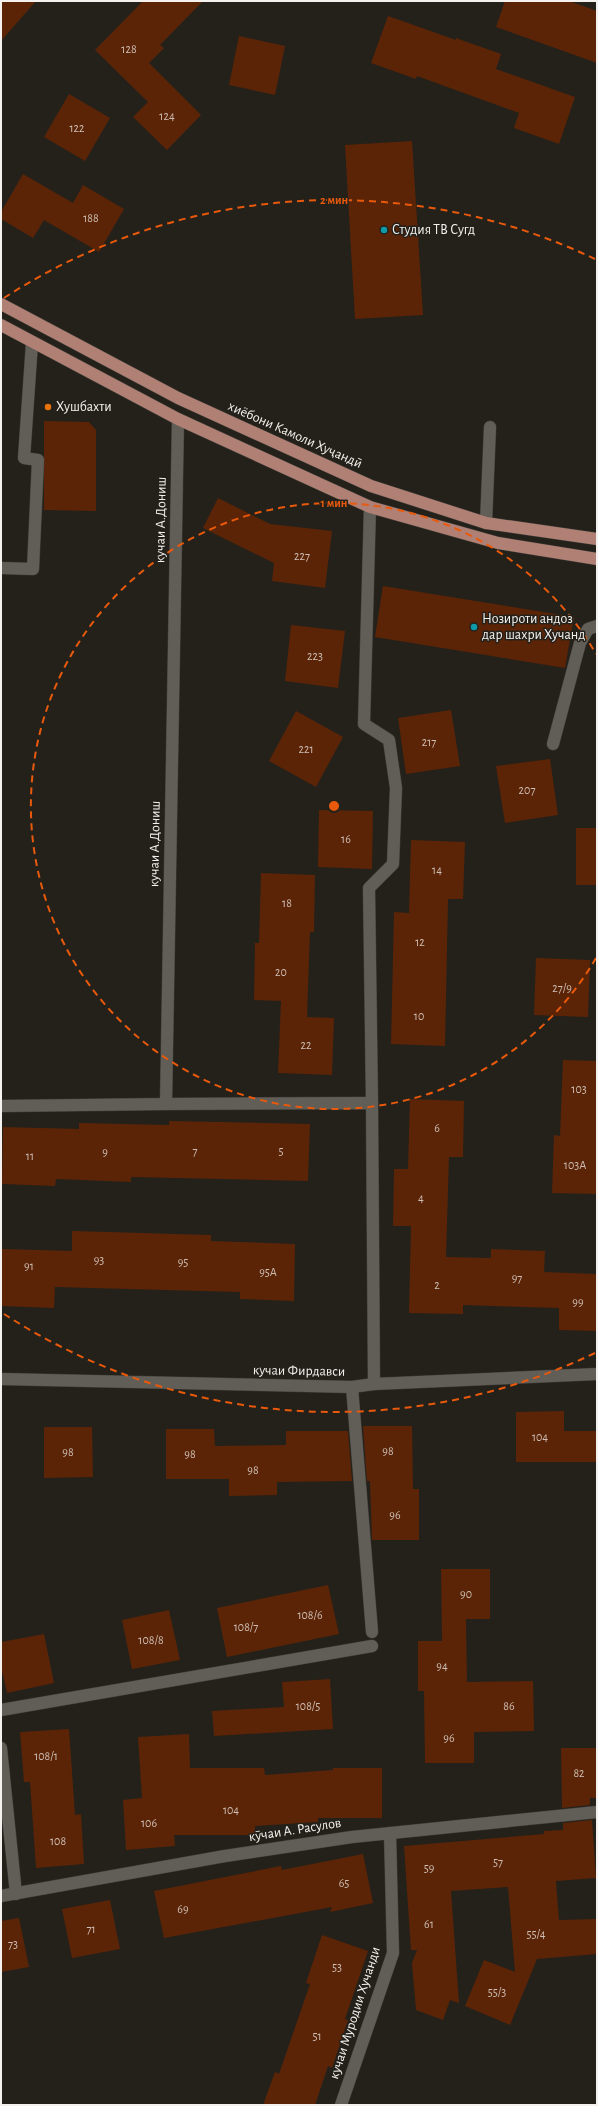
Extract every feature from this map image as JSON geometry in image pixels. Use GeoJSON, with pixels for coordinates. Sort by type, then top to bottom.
{"type":"FeatureCollection","features":[{"type":"Feature","properties":{"kind":"main road","name":"хиёбони Камоли Хуҷандӣ"},"geometry":{"type":"LineString","coordinates":[[1,304],[178,398],[364,483],[486,522],[597,539]]}},
{"type":"Feature","properties":{"kind":"main road"},"geometry":{"type":"LineString","coordinates":[[1,325],[32,343],[178,419],[370,507],[498,543],[597,559]]}},
{"type":"Feature","properties":{"kind":"street"},"geometry":{"type":"LineString","coordinates":[[1,568],[33,569],[38,460],[24,458],[32,343]]}},
{"type":"Feature","properties":{"kind":"street","name":"кучаи А.Дониш"},"geometry":{"type":"LineString","coordinates":[[166,1104],[178,419]]}},
{"type":"Feature","properties":{"kind":"street"},"geometry":{"type":"LineString","coordinates":[[486,522],[490,427]]}},
{"type":"Feature","properties":{"kind":"street"},"geometry":{"type":"LineString","coordinates":[[370,507],[364,724],[388,740],[396,788],[393,864],[369,888],[374,1384]]}},
{"type":"Feature","properties":{"kind":"street"},"geometry":{"type":"LineString","coordinates":[[553,744],[580,643],[588,629],[597,626]]}},
{"type":"Feature","properties":{"kind":"street"},"geometry":{"type":"LineString","coordinates":[[1,1106],[372,1103]]}},
{"type":"Feature","properties":{"kind":"street","name":"кучаи Фирдавси"},"geometry":{"type":"LineString","coordinates":[[1,1379],[352,1387],[374,1384],[597,1374]]}},
{"type":"Feature","properties":{"kind":"street"},"geometry":{"type":"LineString","coordinates":[[352,1387],[372,1632]]}},
{"type":"Feature","properties":{"kind":"street"},"geometry":{"type":"LineString","coordinates":[[1,1710],[372,1646]]}},
{"type":"Feature","properties":{"kind":"street"},"geometry":{"type":"LineString","coordinates":[[1,1748],[16,1894]]}},
{"type":"Feature","properties":{"kind":"street","name":"кӯчаи А. Расулов"},"geometry":{"type":"LineString","coordinates":[[1,1896],[225,1856],[352,1837],[597,1812]]}},
{"type":"Feature","properties":{"kind":"street","name":"кучаи Муродии Хучанди"},"geometry":{"type":"LineString","coordinates":[[341,2105],[393,1952],[390,1833]]}},
{"type":"Feature","properties":{"kind":"building"},"geometry":{"type":"Polygon","coordinates":[[[1,1],[36,1],[1,41],[1,1]]]}},
{"type":"Feature","properties":{"kind":"building"},"geometry":{"type":"Polygon","coordinates":[[[143,1],[203,1],[160,45],[164,48],[149,63],[201,115],[167,150],[133,117],[148,102],[95,50],[143,1]]]}},
{"type":"Feature","properties":{"kind":"building"},"geometry":{"type":"Polygon","coordinates":[[[505,1],[569,1],[597,11],[597,63],[496,27],[505,1]]]}},
{"type":"Feature","properties":{"kind":"building"},"geometry":{"type":"Polygon","coordinates":[[[388,16],[501,54],[496,69],[575,97],[559,144],[514,128],[519,113],[417,76],[416,79],[371,63],[388,16]]]}},
{"type":"Feature","properties":{"kind":"building"},"geometry":{"type":"Polygon","coordinates":[[[239,36],[285,46],[275,95],[229,85],[239,36]]]}},
{"type":"Feature","properties":{"kind":"building"},"geometry":{"type":"Polygon","coordinates":[[[69,94],[110,118],[85,161],[44,137],[69,94]]]}},
{"type":"Feature","properties":{"kind":"building","name":"Студия ТВ Сугд"},"geometry":{"type":"Polygon","coordinates":[[[412,141],[423,315],[355,319],[345,145],[412,141]]]}},
{"type":"Feature","properties":{"kind":"building"},"geometry":{"type":"Polygon","coordinates":[[[23,174],[73,203],[83,185],[124,209],[99,252],[44,220],[33,238],[1,219],[1,212],[23,174]]]}},
{"type":"Feature","properties":{"kind":"building"},"geometry":{"type":"Polygon","coordinates":[[[44,421],[89,422],[96,430],[96,511],[44,510],[44,421]]]}},
{"type":"Feature","properties":{"kind":"building"},"geometry":{"type":"Polygon","coordinates":[[[218,498],[270,524],[332,531],[325,588],[272,581],[274,563],[203,528],[218,498]]]}},
{"type":"Feature","properties":{"kind":"building","name":"Нозироти андоз дар шахри Хучанд"},"geometry":{"type":"Polygon","coordinates":[[[383,586],[574,617],[565,668],[375,637],[383,586]]]}},
{"type":"Feature","properties":{"kind":"building"},"geometry":{"type":"Polygon","coordinates":[[[291,625],[345,631],[338,688],[285,681],[291,625]]]}},
{"type":"Feature","properties":{"kind":"building"},"geometry":{"type":"Polygon","coordinates":[[[451,710],[460,766],[406,774],[398,718],[451,710]]]}},
{"type":"Feature","properties":{"kind":"building"},"geometry":{"type":"Polygon","coordinates":[[[296,711],[343,737],[316,787],[269,761],[296,711]]]}},
{"type":"Feature","properties":{"kind":"building"},"geometry":{"type":"Polygon","coordinates":[[[550,759],[558,815],[505,823],[496,766],[550,759]]]}},
{"type":"Feature","properties":{"kind":"building"},"geometry":{"type":"Polygon","coordinates":[[[319,810],[373,811],[372,869],[318,867],[319,810]]]}},
{"type":"Feature","properties":{"kind":"building"},"geometry":{"type":"Polygon","coordinates":[[[576,828],[597,828],[597,885],[576,885],[576,828]]]}},
{"type":"Feature","properties":{"kind":"building"},"geometry":{"type":"Polygon","coordinates":[[[411,840],[465,842],[463,899],[448,899],[445,1046],[391,1044],[394,912],[409,913],[411,840]]]}},
{"type":"Feature","properties":{"kind":"building"},"geometry":{"type":"Polygon","coordinates":[[[261,873],[315,875],[314,932],[310,932],[307,1017],[334,1018],[332,1075],[278,1073],[281,1001],[254,1000],[255,943],[259,943],[261,873]]]}},
{"type":"Feature","properties":{"kind":"building"},"geometry":{"type":"Polygon","coordinates":[[[536,958],[590,960],[588,1017],[534,1015],[536,958]]]}},
{"type":"Feature","properties":{"kind":"building"},"geometry":{"type":"Polygon","coordinates":[[[563,1060],[597,1061],[597,1194],[552,1193],[554,1135],[560,1136],[563,1060]]]}},
{"type":"Feature","properties":{"kind":"building"},"geometry":{"type":"Polygon","coordinates":[[[410,1099],[464,1101],[463,1157],[449,1157],[446,1257],[491,1258],[491,1249],[545,1251],[544,1272],[597,1274],[597,1331],[559,1330],[559,1308],[463,1305],[463,1314],[409,1313],[411,1226],[393,1226],[394,1169],[408,1169],[410,1099]]]}},
{"type":"Feature","properties":{"kind":"building"},"geometry":{"type":"Polygon","coordinates":[[[169,1121],[310,1124],[308,1181],[131,1177],[131,1182],[56,1179],[55,1186],[2,1184],[3,1127],[79,1129],[79,1123],[169,1125],[169,1121]]]}},
{"type":"Feature","properties":{"kind":"building"},"geometry":{"type":"Polygon","coordinates":[[[72,1231],[211,1235],[211,1241],[295,1244],[294,1301],[240,1299],[240,1292],[55,1287],[54,1308],[1,1306],[2,1249],[72,1251],[72,1231]]]}},
{"type":"Feature","properties":{"kind":"building"},"geometry":{"type":"Polygon","coordinates":[[[564,1411],[564,1431],[597,1431],[597,1462],[516,1462],[516,1412],[564,1411]]]}},
{"type":"Feature","properties":{"kind":"building"},"geometry":{"type":"Polygon","coordinates":[[[363,1426],[412,1426],[413,1489],[419,1489],[419,1540],[372,1540],[370,1481],[367,1481],[363,1426]]]}},
{"type":"Feature","properties":{"kind":"building"},"geometry":{"type":"Polygon","coordinates":[[[44,1427],[92,1427],[93,1477],[44,1478],[44,1427]]]}},
{"type":"Feature","properties":{"kind":"building"},"geometry":{"type":"Polygon","coordinates":[[[166,1429],[214,1429],[215,1446],[286,1445],[286,1431],[348,1431],[352,1481],[277,1482],[277,1495],[229,1496],[229,1479],[166,1479],[166,1429]]]}},
{"type":"Feature","properties":{"kind":"building"},"geometry":{"type":"Polygon","coordinates":[[[441,1569],[490,1569],[490,1619],[466,1619],[467,1682],[533,1681],[534,1731],[474,1732],[474,1763],[425,1763],[424,1691],[418,1691],[418,1641],[442,1641],[441,1569]]]}},
{"type":"Feature","properties":{"kind":"building"},"geometry":{"type":"Polygon","coordinates":[[[328,1585],[339,1634],[227,1657],[217,1608],[328,1585]]]}},
{"type":"Feature","properties":{"kind":"building"},"geometry":{"type":"Polygon","coordinates":[[[169,1610],[180,1660],[132,1669],[122,1620],[169,1610]]]}},
{"type":"Feature","properties":{"kind":"building"},"geometry":{"type":"Polygon","coordinates":[[[44,1634],[54,1683],[7,1693],[1,1666],[1,1642],[44,1634]]]}},
{"type":"Feature","properties":{"kind":"building"},"geometry":{"type":"Polygon","coordinates":[[[330,1679],[333,1729],[214,1736],[212,1711],[284,1707],[282,1682],[330,1679]]]}},
{"type":"Feature","properties":{"kind":"building"},"geometry":{"type":"Polygon","coordinates":[[[69,1729],[75,1815],[81,1814],[84,1864],[36,1868],[30,1782],[24,1782],[20,1732],[69,1729]]]}},
{"type":"Feature","properties":{"kind":"building"},"geometry":{"type":"Polygon","coordinates":[[[189,1734],[190,1768],[264,1768],[265,1775],[333,1770],[333,1768],[382,1768],[382,1818],[318,1818],[318,1822],[255,1826],[255,1835],[174,1835],[175,1846],[126,1850],[123,1800],[142,1798],[138,1737],[189,1734]]]}},
{"type":"Feature","properties":{"kind":"building"},"geometry":{"type":"Polygon","coordinates":[[[561,1748],[597,1748],[597,1798],[590,1798],[590,1805],[562,1808],[561,1748]]]}},
{"type":"Feature","properties":{"kind":"building"},"geometry":{"type":"Polygon","coordinates":[[[592,1820],[596,1878],[556,1881],[559,1920],[597,1919],[597,1954],[537,1959],[510,2025],[465,2006],[484,1960],[515,1972],[508,1887],[451,1891],[459,2003],[450,2000],[443,2020],[416,2010],[412,1963],[417,1950],[411,1950],[404,1846],[544,1834],[544,1831],[563,1830],[563,1823],[592,1820]]]}},
{"type":"Feature","properties":{"kind":"building"},"geometry":{"type":"Polygon","coordinates":[[[363,1854],[373,1903],[330,1912],[332,1907],[164,1938],[154,1891],[281,1866],[282,1870],[363,1854]]]}},
{"type":"Feature","properties":{"kind":"building"},"geometry":{"type":"Polygon","coordinates":[[[110,1900],[120,1949],[72,1958],[62,1909],[110,1900]]]}},
{"type":"Feature","properties":{"kind":"building"},"geometry":{"type":"Polygon","coordinates":[[[19,1918],[29,1967],[1,1972],[1,1921],[19,1918]]]}},
{"type":"Feature","properties":{"kind":"building"},"geometry":{"type":"Polygon","coordinates":[[[322,1935],[368,1951],[345,2019],[348,2020],[332,2068],[328,2066],[315,2105],[263,2105],[275,2072],[279,2074],[310,1984],[306,1983],[322,1935]]]}},
{"type":"Feature","properties":{"kind":"place","name":"Студия ТВ Сугд"},"geometry":{"type":"Point","coordinates":[384,230]}},
{"type":"Feature","properties":{"kind":"place","name":"Хушбахти"},"geometry":{"type":"Point","coordinates":[48,407]}},
{"type":"Feature","properties":{"kind":"place","name":"Нозироти андоз дар шахри Хучанд"},"geometry":{"type":"Point","coordinates":[474,627]}}]}
